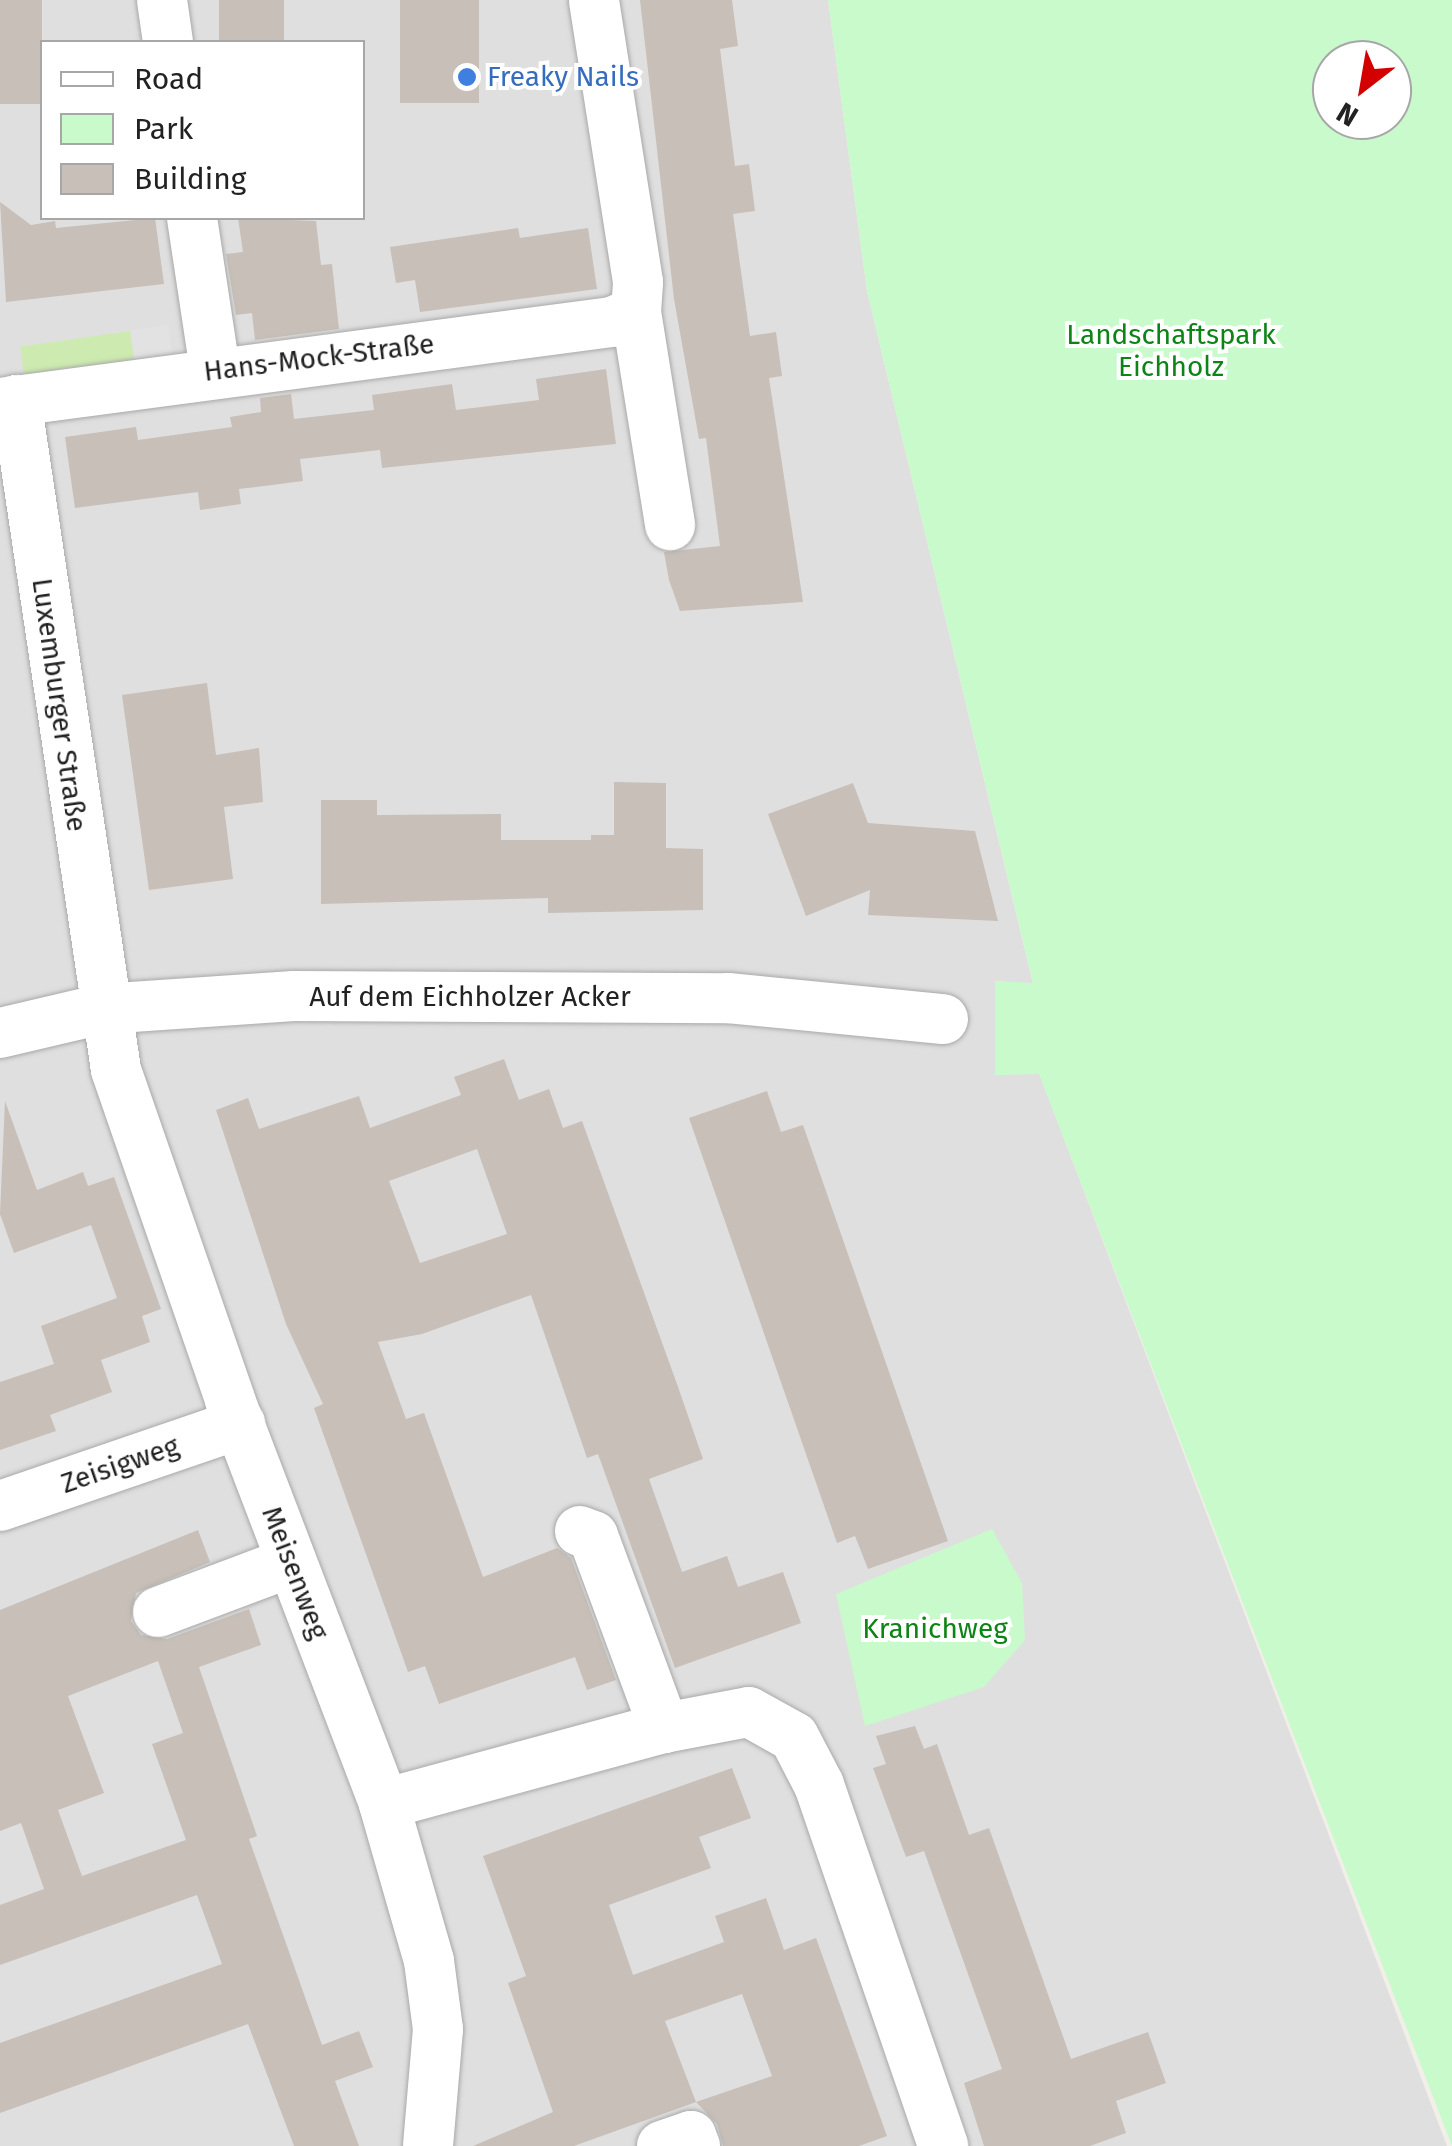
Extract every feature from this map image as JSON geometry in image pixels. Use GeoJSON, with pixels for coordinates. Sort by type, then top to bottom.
{"type":"FeatureCollection","features":[{"type":"Feature","properties":{"kind":"street"},"geometry":{"type":"LineString","coordinates":[[162,0],[168,40]]}},
{"type":"Feature","properties":{"kind":"street"},"geometry":{"type":"LineString","coordinates":[[594,0],[638,282],[636,312],[670,525]]}},
{"type":"Feature","properties":{"kind":"street"},"geometry":{"type":"LineString","coordinates":[[192,220],[215,370]]}},
{"type":"Feature","properties":{"kind":"street","name":"Hans-Mock-Straße"},"geometry":{"type":"LineString","coordinates":[[8,401],[215,370],[612,322],[636,312]]}},
{"type":"Feature","properties":{"kind":"street","name":"Luxemburger Straße"},"geometry":{"type":"LineString","coordinates":[[8,401],[102,1009]]}},
{"type":"Feature","properties":{"kind":"street","name":"Auf dem Eichholzer Acker"},"geometry":{"type":"LineString","coordinates":[[0,1034],[102,1009],[294,996],[728,998],[943,1019]]}},
{"type":"Feature","properties":{"kind":"street","name":"Meisenweg"},"geometry":{"type":"LineString","coordinates":[[102,1009],[116,1070],[240,1424],[384,1804],[429,1961],[438,2028],[428,2146]]}},
{"type":"Feature","properties":{"kind":"street","name":"Zeisigweg"},"geometry":{"type":"LineString","coordinates":[[0,1506],[240,1424]]}},
{"type":"Feature","properties":{"kind":"street"},"geometry":{"type":"LineString","coordinates":[[580,1531],[593,1536],[664,1728]]}},
{"type":"Feature","properties":{"kind":"street"},"geometry":{"type":"LineString","coordinates":[[158,1612],[290,1562]]}},
{"type":"Feature","properties":{"kind":"street"},"geometry":{"type":"LineString","coordinates":[[384,1804],[664,1728],[749,1712],[794,1737],[819,1785],[943,2146]]}},
{"type":"Feature","properties":{"kind":"street"},"geometry":{"type":"LineString","coordinates":[[662,2146],[691,2136],[695,2146]]}},
{"type":"Feature","properties":{"kind":"shaded area"},"geometry":{"type":"Polygon","coordinates":[[[0,0],[828,0],[867,291],[1033,984],[996,981],[996,1075],[1039,1073],[1447,2146],[0,2146],[0,0]]]}},
{"type":"Feature","properties":{"kind":"shaded area"},"geometry":{"type":"Polygon","coordinates":[[[168,325],[174,369],[136,374],[130,330],[168,325]]]}},
{"type":"Feature","properties":{"kind":"green space","name":"Landschaftspark Eichholz"},"geometry":{"type":"Polygon","coordinates":[[[828,0],[1452,0],[1452,2146],[1039,1074],[995,1075],[995,981],[1033,983],[867,291],[828,0]]]}},
{"type":"Feature","properties":{"kind":"green space"},"geometry":{"type":"Polygon","coordinates":[[[130,331],[136,374],[26,389],[20,346],[130,331]]]}},
{"type":"Feature","properties":{"kind":"green space","name":"Kranichweg"},"geometry":{"type":"Polygon","coordinates":[[[992,1529],[1022,1583],[1025,1640],[984,1687],[865,1726],[836,1594],[992,1529]]]}},
{"type":"Feature","properties":{"kind":"building"},"geometry":{"type":"Polygon","coordinates":[[[0,0],[42,0],[40,104],[0,104],[0,0]]]}},
{"type":"Feature","properties":{"kind":"building"},"geometry":{"type":"Polygon","coordinates":[[[219,0],[284,0],[284,40],[219,40],[219,0]]]}},
{"type":"Feature","properties":{"kind":"building"},"geometry":{"type":"Polygon","coordinates":[[[400,0],[479,0],[479,103],[400,103],[400,0]]]}},
{"type":"Feature","properties":{"kind":"building"},"geometry":{"type":"Polygon","coordinates":[[[640,0],[732,0],[738,46],[720,49],[735,166],[749,164],[755,211],[733,214],[750,336],[776,332],[782,376],[769,378],[803,602],[680,611],[669,580],[664,552],[720,546],[706,438],[699,439],[674,299],[640,0]]]}},
{"type":"Feature","properties":{"kind":"building"},"geometry":{"type":"Polygon","coordinates":[[[0,202],[31,225],[55,221],[56,228],[155,220],[164,284],[6,302],[0,202]]]}},
{"type":"Feature","properties":{"kind":"building"},"geometry":{"type":"Polygon","coordinates":[[[238,220],[316,221],[321,265],[332,264],[339,329],[255,340],[252,313],[236,315],[226,254],[243,252],[238,220]]]}},
{"type":"Feature","properties":{"kind":"building"},"geometry":{"type":"Polygon","coordinates":[[[518,228],[520,238],[588,228],[597,289],[420,312],[415,280],[396,283],[390,247],[518,228]]]}},
{"type":"Feature","properties":{"kind":"building"},"geometry":{"type":"Polygon","coordinates":[[[606,369],[616,444],[382,468],[380,450],[300,459],[303,481],[239,489],[241,504],[200,510],[198,492],[75,508],[65,437],[136,427],[138,440],[232,427],[230,417],[261,412],[260,398],[291,394],[294,419],[374,410],[372,395],[452,384],[456,410],[539,400],[536,379],[606,369]]]}},
{"type":"Feature","properties":{"kind":"building"},"geometry":{"type":"Polygon","coordinates":[[[207,683],[216,755],[259,748],[263,802],[224,807],[233,879],[149,890],[122,695],[207,683]]]}},
{"type":"Feature","properties":{"kind":"building"},"geometry":{"type":"Polygon","coordinates":[[[614,782],[666,783],[666,848],[703,849],[703,910],[548,913],[548,898],[321,904],[321,800],[377,800],[377,815],[501,814],[501,840],[591,840],[591,835],[614,835],[614,782]]]}},
{"type":"Feature","properties":{"kind":"building"},"geometry":{"type":"Polygon","coordinates":[[[853,783],[868,823],[975,831],[998,921],[868,915],[870,890],[806,916],[768,814],[853,783]]]}},
{"type":"Feature","properties":{"kind":"building"},"geometry":{"type":"Polygon","coordinates":[[[504,1059],[519,1100],[549,1089],[563,1128],[582,1121],[703,1459],[649,1479],[682,1572],[727,1556],[738,1587],[783,1572],[801,1623],[675,1668],[598,1454],[587,1458],[531,1295],[422,1334],[378,1342],[406,1419],[424,1413],[483,1577],[557,1548],[571,1558],[616,1680],[587,1690],[575,1657],[439,1704],[425,1666],[408,1672],[314,1408],[323,1404],[286,1324],[216,1110],[248,1098],[259,1129],[359,1096],[370,1128],[461,1095],[454,1077],[504,1059]],[[477,1149],[389,1181],[420,1263],[507,1234],[477,1149]]]}},
{"type":"Feature","properties":{"kind":"building"},"geometry":{"type":"Polygon","coordinates":[[[767,1091],[781,1132],[803,1125],[948,1541],[868,1569],[855,1536],[837,1543],[689,1118],[767,1091]]]}},
{"type":"Feature","properties":{"kind":"building"},"geometry":{"type":"Polygon","coordinates":[[[5,1101],[37,1190],[83,1172],[88,1186],[114,1177],[161,1309],[142,1316],[150,1342],[101,1360],[112,1392],[50,1415],[56,1431],[0,1450],[0,1382],[54,1364],[41,1326],[117,1298],[91,1225],[14,1253],[0,1214],[5,1101]]]}},
{"type":"Feature","properties":{"kind":"building"},"geometry":{"type":"Polygon","coordinates":[[[198,1530],[210,1562],[136,1593],[131,1621],[141,1635],[167,1639],[249,1609],[261,1645],[199,1667],[257,1836],[249,1839],[322,2045],[359,2031],[373,2067],[335,2081],[359,2146],[294,2146],[248,2024],[0,2113],[0,2043],[222,1964],[197,1895],[0,1965],[0,1905],[44,1889],[21,1823],[0,1831],[0,1610],[198,1530]],[[158,1661],[68,1696],[104,1793],[58,1810],[82,1876],[186,1840],[152,1744],[183,1733],[158,1661]]]}},
{"type":"Feature","properties":{"kind":"building"},"geometry":{"type":"Polygon","coordinates":[[[915,1726],[924,1749],[937,1744],[969,1835],[989,1828],[1071,2059],[1148,2032],[1166,2083],[1116,2101],[1126,2133],[1090,2146],[984,2146],[964,2083],[1002,2069],[924,1851],[906,1857],[873,1768],[886,1764],[876,1736],[915,1726]]]}},
{"type":"Feature","properties":{"kind":"building"},"geometry":{"type":"Polygon","coordinates":[[[732,1768],[751,1818],[699,1837],[711,1868],[609,1905],[633,1975],[724,1942],[715,1916],[766,1898],[784,1950],[816,1938],[887,2136],[859,2146],[723,2146],[717,2124],[696,2102],[574,2146],[473,2146],[553,2112],[508,1983],[526,1976],[483,1856],[732,1768]],[[742,1994],[665,2021],[696,2102],[772,2076],[742,1994]]]}},
{"type":"Feature","properties":{"kind":"place","name":"Freaky Nails"},"geometry":{"type":"Point","coordinates":[467,77]}}]}
